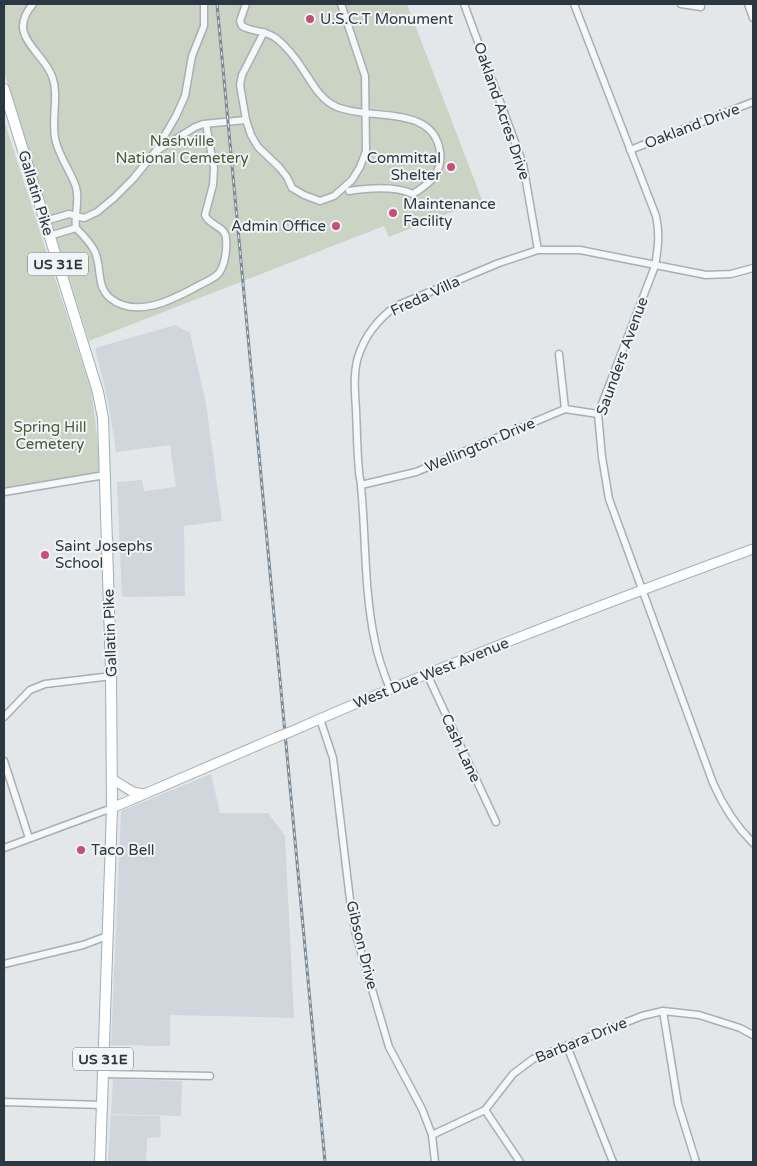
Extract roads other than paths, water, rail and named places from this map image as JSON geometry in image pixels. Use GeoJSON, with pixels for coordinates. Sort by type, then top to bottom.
{"type":"FeatureCollection","features":[{"type":"Feature","properties":{"kind":"main road","name":"Gallatin Pike"},"geometry":{"type":"LineString","coordinates":[[4,89],[98,392],[103,418],[112,676],[112,808],[100,1162]]}},
{"type":"Feature","properties":{"kind":"main road","name":"West Due West Avenue"},"geometry":{"type":"LineString","coordinates":[[112,808],[427,674],[642,589],[753,549]]}},
{"type":"Feature","properties":{"kind":"main road"},"geometry":{"type":"LineString","coordinates":[[112,779],[133,792],[144,794]]}},
{"type":"Feature","properties":{"kind":"street"},"geometry":{"type":"LineString","coordinates":[[33,4],[25,17],[24,34],[33,50],[49,70],[54,82],[55,138],[76,186],[78,199],[76,228]]}},
{"type":"Feature","properties":{"kind":"street"},"geometry":{"type":"LineString","coordinates":[[44,220],[69,214],[86,217],[103,208],[133,179],[155,152],[176,116],[185,96],[192,56],[204,26],[204,4]]}},
{"type":"Feature","properties":{"kind":"street"},"geometry":{"type":"LineString","coordinates":[[246,4],[240,21],[242,26],[264,32],[276,38],[303,69],[313,86],[324,98],[337,107],[365,114],[418,121],[426,126],[436,137],[441,158],[439,170],[435,177],[413,194],[405,190],[370,188],[349,190]]}},
{"type":"Feature","properties":{"kind":"street"},"geometry":{"type":"LineString","coordinates":[[264,32],[242,75],[240,85],[246,120],[251,135],[258,147],[287,177],[292,188],[304,196],[320,201],[334,196],[352,180],[360,167],[366,151],[365,76],[341,4]]}},
{"type":"Feature","properties":{"kind":"street","name":"Oakland Acres Drive"},"geometry":{"type":"LineString","coordinates":[[464,4],[524,164],[538,250]]}},
{"type":"Feature","properties":{"kind":"street","name":"Saunders Avenue"},"geometry":{"type":"LineString","coordinates":[[574,4],[656,216],[659,230],[656,266],[598,414],[602,457],[609,499],[722,804],[734,822],[753,843]]}},
{"type":"Feature","properties":{"kind":"street"},"geometry":{"type":"LineString","coordinates":[[680,4],[701,7]]}},
{"type":"Feature","properties":{"kind":"street"},"geometry":{"type":"LineString","coordinates":[[748,4],[753,18]]}},
{"type":"Feature","properties":{"kind":"street","name":"Oakland Drive"},"geometry":{"type":"LineString","coordinates":[[630,150],[753,102]]}},
{"type":"Feature","properties":{"kind":"street"},"geometry":{"type":"LineString","coordinates":[[155,152],[195,127],[246,120]]}},
{"type":"Feature","properties":{"kind":"street"},"geometry":{"type":"LineString","coordinates":[[76,228],[83,234],[96,254],[102,289],[110,298],[121,305],[131,307],[153,306],[176,298],[219,273],[224,260],[226,239],[223,230],[210,223],[205,215],[213,185],[214,168],[206,124]]}},
{"type":"Feature","properties":{"kind":"street"},"geometry":{"type":"LineString","coordinates":[[50,236],[76,228]]}},
{"type":"Feature","properties":{"kind":"street","name":"Freda Villa"},"geometry":{"type":"LineString","coordinates":[[390,689],[379,659],[373,631],[361,485],[358,472],[355,372],[358,357],[366,338],[375,325],[396,306],[499,263],[538,250],[580,250],[683,272],[717,276],[753,268]]}},
{"type":"Feature","properties":{"kind":"street"},"geometry":{"type":"LineString","coordinates":[[559,354],[565,409],[598,414]]}},
{"type":"Feature","properties":{"kind":"street","name":"Wellington Drive"},"geometry":{"type":"LineString","coordinates":[[361,485],[416,472],[565,409]]}},
{"type":"Feature","properties":{"kind":"street"},"geometry":{"type":"LineString","coordinates":[[4,492],[105,475]]}},
{"type":"Feature","properties":{"kind":"street","name":"Cash Lane"},"geometry":{"type":"LineString","coordinates":[[427,674],[496,822]]}},
{"type":"Feature","properties":{"kind":"street"},"geometry":{"type":"LineString","coordinates":[[4,717],[30,690],[45,684],[112,676]]}},
{"type":"Feature","properties":{"kind":"street","name":"Gibson Drive"},"geometry":{"type":"LineString","coordinates":[[320,719],[333,758],[356,935],[389,1047],[422,1109],[432,1135],[435,1162]]}},
{"type":"Feature","properties":{"kind":"street"},"geometry":{"type":"LineString","coordinates":[[4,761],[29,838]]}},
{"type":"Feature","properties":{"kind":"street"},"geometry":{"type":"LineString","coordinates":[[4,848],[112,808]]}},
{"type":"Feature","properties":{"kind":"street"},"geometry":{"type":"LineString","coordinates":[[4,964],[83,945],[107,936]]}},
{"type":"Feature","properties":{"kind":"street"},"geometry":{"type":"LineString","coordinates":[[663,1011],[678,1104],[696,1162]]}},
{"type":"Feature","properties":{"kind":"street","name":"Barbara Drive"},"geometry":{"type":"LineString","coordinates":[[432,1135],[485,1110],[513,1074],[533,1059],[614,1026],[663,1011],[699,1015],[740,1028],[753,1035]]}},
{"type":"Feature","properties":{"kind":"street"},"geometry":{"type":"LineString","coordinates":[[567,1046],[614,1162]]}},
{"type":"Feature","properties":{"kind":"street"},"geometry":{"type":"LineString","coordinates":[[103,1074],[210,1076]]}},
{"type":"Feature","properties":{"kind":"street"},"geometry":{"type":"LineString","coordinates":[[4,1102],[102,1105]]}},
{"type":"Feature","properties":{"kind":"street"},"geometry":{"type":"LineString","coordinates":[[485,1110],[520,1162]]}},
{"type":"Feature","properties":{"kind":"railway"},"geometry":{"type":"LineString","coordinates":[[217,4],[325,1162]]}},
{"type":"Feature","properties":{"kind":"place","name":"U.S.C.T Monument"},"geometry":{"type":"Point","coordinates":[310,19]}},
{"type":"Feature","properties":{"kind":"place","name":"Committal Shelter"},"geometry":{"type":"Point","coordinates":[451,167]}},
{"type":"Feature","properties":{"kind":"place","name":"Maintenance Facility"},"geometry":{"type":"Point","coordinates":[393,213]}},
{"type":"Feature","properties":{"kind":"place","name":"Admin Office"},"geometry":{"type":"Point","coordinates":[336,226]}},
{"type":"Feature","properties":{"kind":"place","name":"Saint Josephs School"},"geometry":{"type":"Point","coordinates":[45,555]}},
{"type":"Feature","properties":{"kind":"place","name":"Taco Bell"},"geometry":{"type":"Point","coordinates":[81,850]}},
{"type":"Feature","properties":{"kind":"park label","name":"Nashville National Cemetery"},"geometry":{"type":"Point","coordinates":[182,150]}},
{"type":"Feature","properties":{"kind":"park label","name":"Spring Hill Cemetery"},"geometry":{"type":"Point","coordinates":[50,436]}}]}
